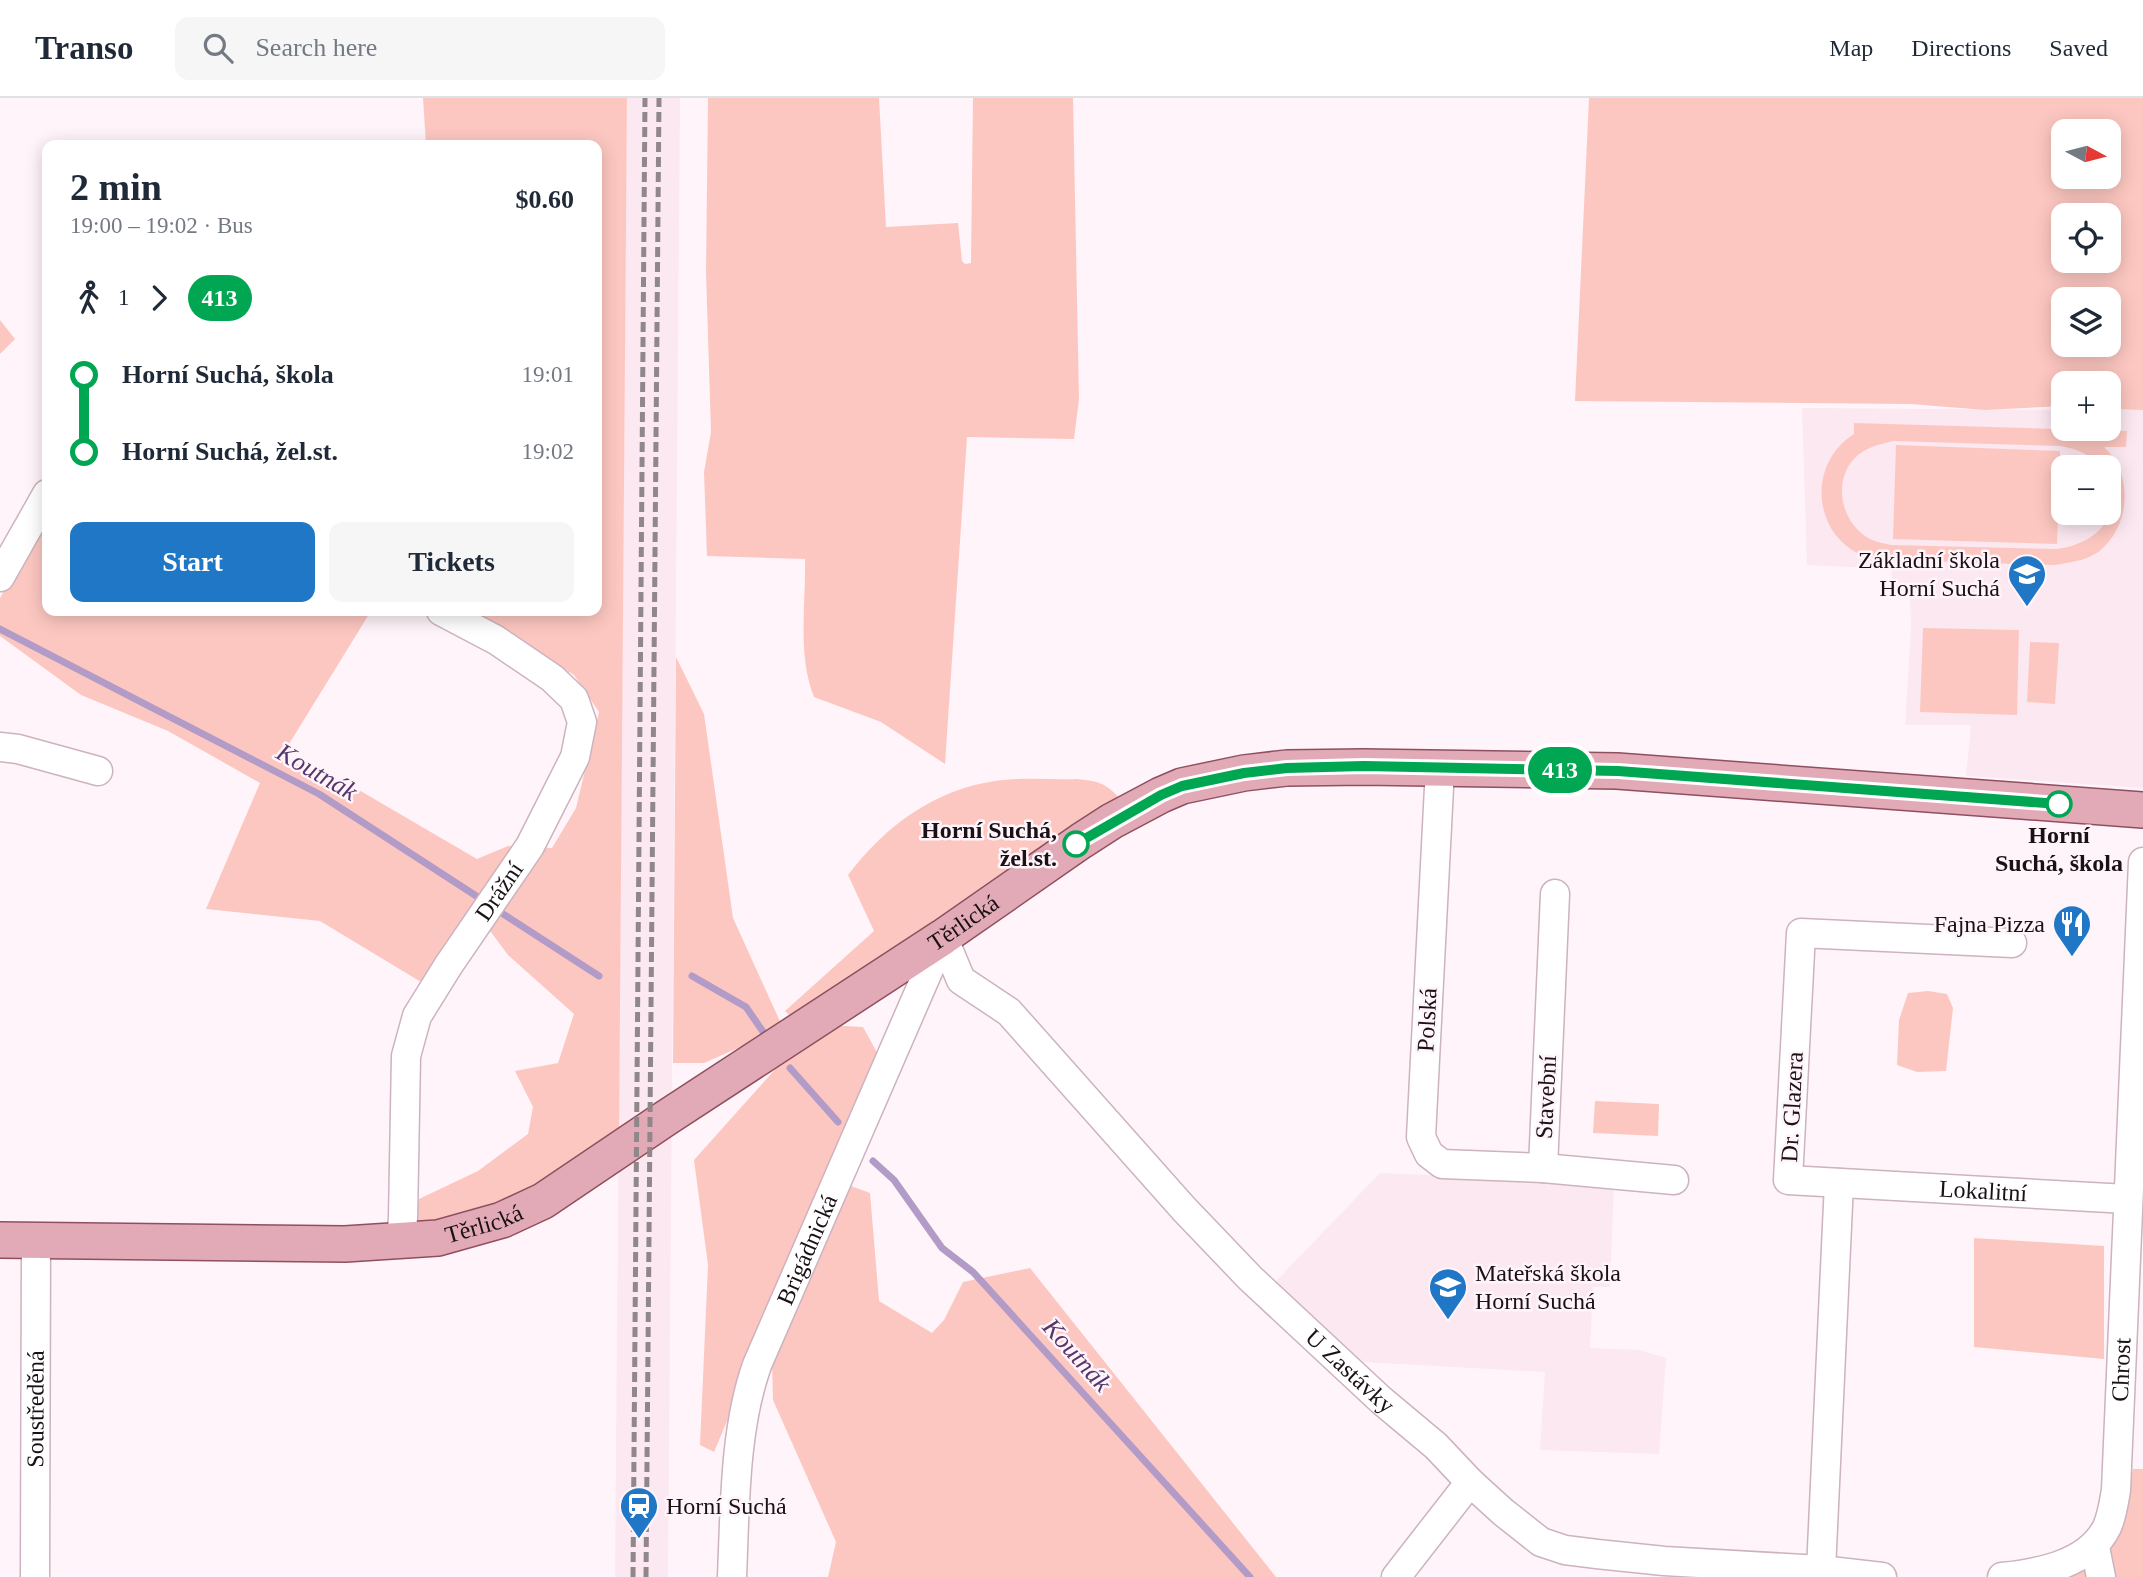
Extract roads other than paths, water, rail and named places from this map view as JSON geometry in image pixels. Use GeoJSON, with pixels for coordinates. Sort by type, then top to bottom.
{"type":"FeatureCollection","features":[{"type":"Feature","properties":{"kind":"main road","name":"Těrlická"},"geometry":{"type":"LineString","coordinates":[[0,1240],[345,1244],[438,1238],[502,1220],[543,1201],[943,937],[1081,841],[1161,795],[1182,786],[1244,773],[1287,768],[1618,771],[2143,810]]}},
{"type":"Feature","properties":{"kind":"street"},"geometry":{"type":"LineString","coordinates":[[0,577],[42,503]]}},
{"type":"Feature","properties":{"kind":"street","name":"Drážní"},"geometry":{"type":"LineString","coordinates":[[401,1241],[406,1056],[417,1016],[530,846],[575,757],[582,722],[575,699],[552,678],[496,640],[450,616]]}},
{"type":"Feature","properties":{"kind":"street"},"geometry":{"type":"LineString","coordinates":[[0,747],[18,749],[98,771]]}},
{"type":"Feature","properties":{"kind":"street","name":"Polská"},"geometry":{"type":"LineString","coordinates":[[1440,768],[1421,1138],[1429,1154],[1442,1164],[1543,1168]]}},
{"type":"Feature","properties":{"kind":"street","name":"Chrost"},"geometry":{"type":"LineString","coordinates":[[2095,1547],[2108,1526],[2116,1490],[2127,1199],[2138,1137],[2143,862]]}},
{"type":"Feature","properties":{"kind":"street","name":"Stavební"},"geometry":{"type":"LineString","coordinates":[[1555,894],[1543,1168],[1674,1180]]}},
{"type":"Feature","properties":{"kind":"street","name":"Dr. Glazera"},"geometry":{"type":"LineString","coordinates":[[1839,1183],[1788,1180],[1801,933],[2012,943]]}},
{"type":"Feature","properties":{"kind":"street","name":"U Zastávky"},"geometry":{"type":"LineString","coordinates":[[943,937],[961,980],[1009,1012],[1184,1209],[1250,1278],[1324,1350],[1436,1446],[1503,1513],[1541,1542],[1565,1550],[1664,1561],[1821,1570],[1882,1577]]}},
{"type":"Feature","properties":{"kind":"street","name":"Brigádnická"},"geometry":{"type":"LineString","coordinates":[[732,1577],[735,1499],[748,1391],[943,937]]}},
{"type":"Feature","properties":{"kind":"street"},"geometry":{"type":"LineString","coordinates":[[1821,1570],[1839,1183]]}},
{"type":"Feature","properties":{"kind":"street","name":"Lokalitní"},"geometry":{"type":"LineString","coordinates":[[1839,1183],[2127,1199]]}},
{"type":"Feature","properties":{"kind":"street","name":"Soustředěná"},"geometry":{"type":"LineString","coordinates":[[35,1577],[36,1240]]}},
{"type":"Feature","properties":{"kind":"street"},"geometry":{"type":"LineString","coordinates":[[1396,1577],[1470,1482]]}},
{"type":"Feature","properties":{"kind":"street"},"geometry":{"type":"LineString","coordinates":[[2002,1577],[2076,1560],[2095,1547],[2101,1577]]}},
{"type":"Feature","properties":{"kind":"waterway","name":"Koutnák"},"geometry":{"type":"LineString","coordinates":[[0,629],[319,794],[484,901]]}},
{"type":"Feature","properties":{"kind":"waterway","name":"Koutnák"},"geometry":{"type":"LineString","coordinates":[[494,908],[599,976]]}},
{"type":"Feature","properties":{"kind":"waterway","name":"Koutnák"},"geometry":{"type":"LineString","coordinates":[[692,976],[746,1007],[768,1039]]}},
{"type":"Feature","properties":{"kind":"waterway","name":"Koutnák"},"geometry":{"type":"LineString","coordinates":[[790,1068],[838,1122]]}},
{"type":"Feature","properties":{"kind":"waterway","name":"Koutnák"},"geometry":{"type":"LineString","coordinates":[[873,1161],[894,1180],[942,1248],[973,1272],[1250,1577]]}},
{"type":"Feature","properties":{"kind":"railway"},"geometry":{"type":"LineString","coordinates":[[633,1577],[645,98]]}},
{"type":"Feature","properties":{"kind":"railway"},"geometry":{"type":"LineString","coordinates":[[646,1577],[659,98]]}},
{"type":"Feature","properties":{"kind":"place","name":"Základní škola Horní Suchá"},"geometry":{"type":"Point","coordinates":[2027,608]}},
{"type":"Feature","properties":{"kind":"place","name":"Horní Suchá, škola"},"geometry":{"type":"Point","coordinates":[2059,804]}},
{"type":"Feature","properties":{"kind":"place","name":"Horní Suchá, žel.st."},"geometry":{"type":"Point","coordinates":[1076,844]}},
{"type":"Feature","properties":{"kind":"place","name":"Fajna Pizza"},"geometry":{"type":"Point","coordinates":[2072,958]}},
{"type":"Feature","properties":{"kind":"place","name":"Mateřská škola Horní Suchá"},"geometry":{"type":"Point","coordinates":[1448,1321]}},
{"type":"Feature","properties":{"kind":"place","name":"Horní Suchá"},"geometry":{"type":"Point","coordinates":[639,1540]}}]}
